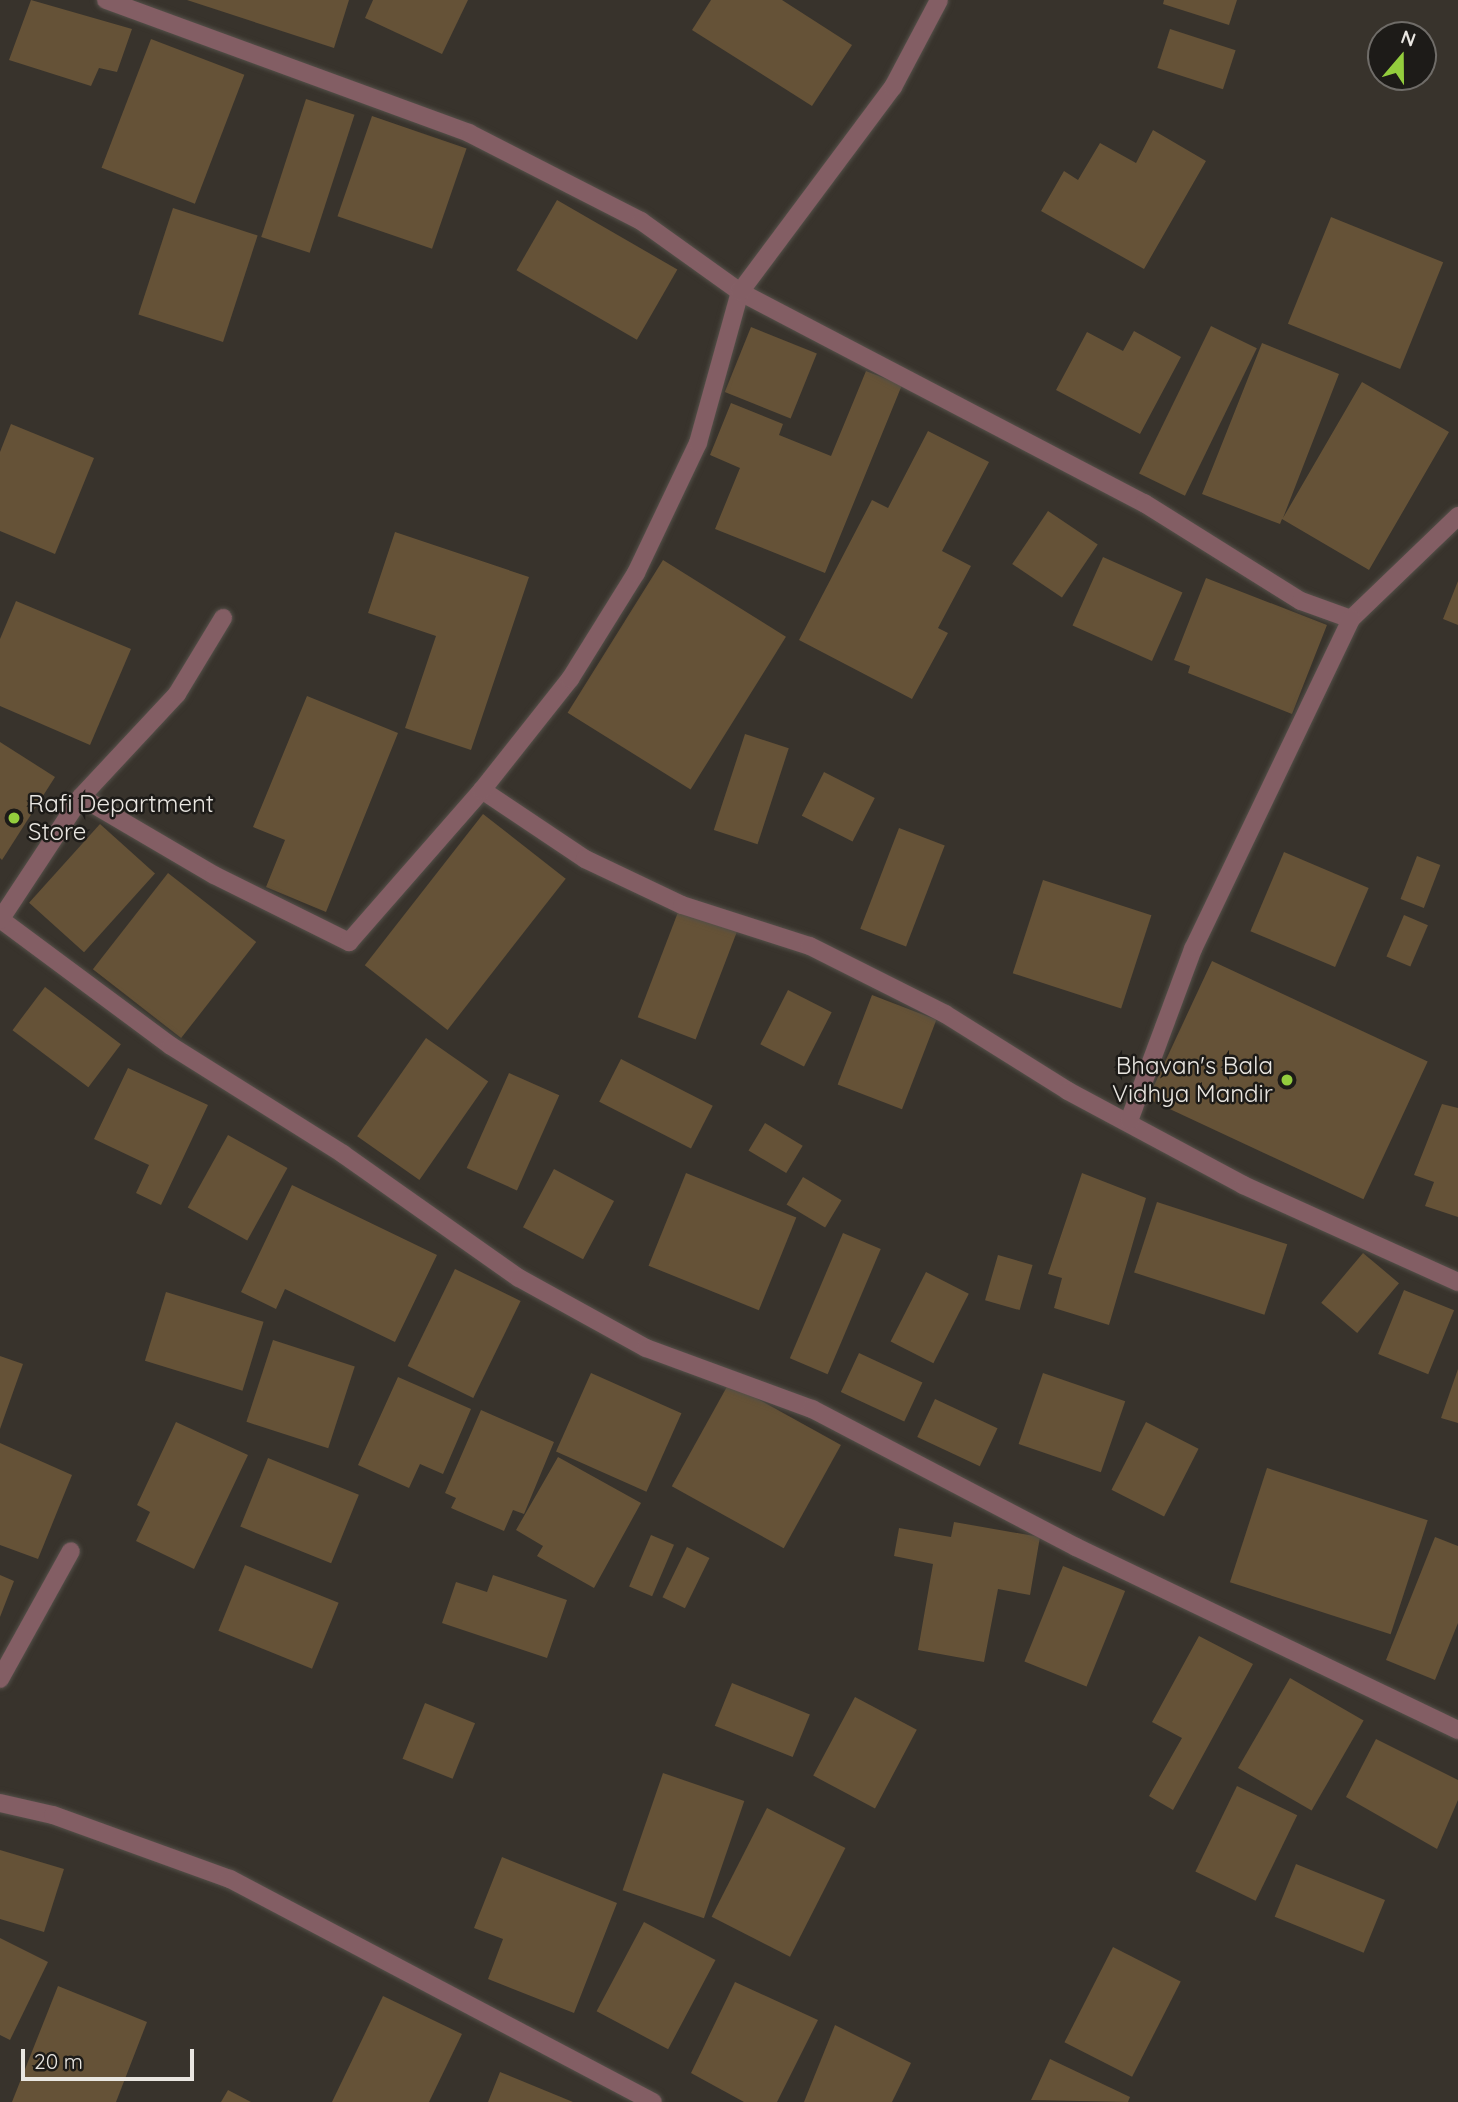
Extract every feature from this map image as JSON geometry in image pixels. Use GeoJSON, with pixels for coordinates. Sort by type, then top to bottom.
{"type":"FeatureCollection","features":[{"type":"Feature","properties":{"kind":"street"},"geometry":{"type":"LineString","coordinates":[[106,0],[469,133],[642,222],[740,292],[1144,503],[1301,601],[1351,619]]}},
{"type":"Feature","properties":{"kind":"street"},"geometry":{"type":"LineString","coordinates":[[81,797],[214,875],[349,942],[482,790],[570,679],[636,573],[698,443],[740,292],[893,87],[939,0]]}},
{"type":"Feature","properties":{"kind":"street"},"geometry":{"type":"LineString","coordinates":[[1129,1121],[1194,948],[1351,619],[1458,516]]}},
{"type":"Feature","properties":{"kind":"street"},"geometry":{"type":"LineString","coordinates":[[223,618],[177,694],[81,797],[0,919],[171,1046],[343,1154],[519,1278],[646,1348],[812,1409],[1076,1547],[1458,1730]]}},
{"type":"Feature","properties":{"kind":"street"},"geometry":{"type":"LineString","coordinates":[[482,790],[585,859],[682,905],[810,946],[945,1014],[1068,1091],[1129,1121],[1243,1185],[1458,1282]]}},
{"type":"Feature","properties":{"kind":"street"},"geometry":{"type":"LineString","coordinates":[[0,1679],[71,1550]]}},
{"type":"Feature","properties":{"kind":"street"},"geometry":{"type":"LineString","coordinates":[[0,1803],[53,1815],[230,1880],[653,2102]]}},
{"type":"Feature","properties":{"kind":"building"},"geometry":{"type":"Polygon","coordinates":[[[31,0],[132,29],[117,72],[99,68],[91,86],[9,60],[31,0]]]}},
{"type":"Feature","properties":{"kind":"building"},"geometry":{"type":"Polygon","coordinates":[[[187,0],[349,0],[334,48],[187,0]]]}},
{"type":"Feature","properties":{"kind":"building"},"geometry":{"type":"Polygon","coordinates":[[[373,0],[468,0],[442,54],[365,18],[373,0]]]}},
{"type":"Feature","properties":{"kind":"building"},"geometry":{"type":"Polygon","coordinates":[[[711,0],[782,0],[852,45],[812,106],[692,30],[711,0]]]}},
{"type":"Feature","properties":{"kind":"building"},"geometry":{"type":"Polygon","coordinates":[[[1164,0],[1237,0],[1229,25],[1163,4],[1164,0]]]}},
{"type":"Feature","properties":{"kind":"building"},"geometry":{"type":"Polygon","coordinates":[[[1170,29],[1236,50],[1223,89],[1157,68],[1170,29]]]}},
{"type":"Feature","properties":{"kind":"building"},"geometry":{"type":"Polygon","coordinates":[[[151,39],[244,75],[195,204],[102,168],[151,39]]]}},
{"type":"Feature","properties":{"kind":"building"},"geometry":{"type":"Polygon","coordinates":[[[306,99],[355,115],[310,253],[261,237],[306,99]]]}},
{"type":"Feature","properties":{"kind":"building"},"geometry":{"type":"Polygon","coordinates":[[[372,116],[467,149],[432,249],[337,216],[372,116]]]}},
{"type":"Feature","properties":{"kind":"building"},"geometry":{"type":"Polygon","coordinates":[[[1153,130],[1206,161],[1144,269],[1041,211],[1064,171],[1078,180],[1100,143],[1136,163],[1153,130]]]}},
{"type":"Feature","properties":{"kind":"building"},"geometry":{"type":"Polygon","coordinates":[[[557,200],[677,270],[637,340],[516,270],[557,200]]]}},
{"type":"Feature","properties":{"kind":"building"},"geometry":{"type":"Polygon","coordinates":[[[173,208],[258,236],[223,342],[138,315],[173,208]]]}},
{"type":"Feature","properties":{"kind":"building"},"geometry":{"type":"Polygon","coordinates":[[[1331,217],[1443,262],[1400,369],[1288,324],[1331,217]]]}},
{"type":"Feature","properties":{"kind":"building"},"geometry":{"type":"Polygon","coordinates":[[[1211,326],[1257,348],[1185,496],[1139,473],[1211,326]]]}},
{"type":"Feature","properties":{"kind":"building"},"geometry":{"type":"Polygon","coordinates":[[[751,327],[817,354],[791,418],[725,392],[751,327]]]}},
{"type":"Feature","properties":{"kind":"building"},"geometry":{"type":"Polygon","coordinates":[[[1134,331],[1181,357],[1140,434],[1056,390],[1087,332],[1123,351],[1134,331]]]}},
{"type":"Feature","properties":{"kind":"building"},"geometry":{"type":"Polygon","coordinates":[[[1262,343],[1339,374],[1283,518],[1362,382],[1449,432],[1369,570],[1282,519],[1280,524],[1202,494],[1262,343]]]}},
{"type":"Feature","properties":{"kind":"building"},"geometry":{"type":"Polygon","coordinates":[[[866,371],[902,385],[825,573],[715,529],[740,468],[710,455],[731,403],[783,424],[779,435],[831,456],[866,371]]]}},
{"type":"Feature","properties":{"kind":"building"},"geometry":{"type":"Polygon","coordinates":[[[11,424],[94,458],[55,554],[0,531],[0,452],[11,424]]]}},
{"type":"Feature","properties":{"kind":"building"},"geometry":{"type":"Polygon","coordinates":[[[928,431],[989,462],[942,551],[971,566],[938,628],[948,633],[912,699],[799,640],[872,500],[888,508],[928,431]]]}},
{"type":"Feature","properties":{"kind":"building"},"geometry":{"type":"Polygon","coordinates":[[[1048,511],[1098,545],[1062,598],[1012,564],[1048,511]]]}},
{"type":"Feature","properties":{"kind":"building"},"geometry":{"type":"Polygon","coordinates":[[[395,532],[529,577],[471,750],[405,728],[436,636],[368,613],[395,532]]]}},
{"type":"Feature","properties":{"kind":"building"},"geometry":{"type":"Polygon","coordinates":[[[1103,557],[1182,592],[1152,661],[1072,626],[1103,557]]]}},
{"type":"Feature","properties":{"kind":"building"},"geometry":{"type":"Polygon","coordinates":[[[663,560],[786,637],[691,789],[568,713],[663,560]]]}},
{"type":"Feature","properties":{"kind":"building"},"geometry":{"type":"Polygon","coordinates":[[[1206,578],[1327,625],[1292,714],[1188,673],[1190,666],[1174,660],[1206,578]]]}},
{"type":"Feature","properties":{"kind":"building"},"geometry":{"type":"Polygon","coordinates":[[[1458,581],[1458,625],[1443,619],[1458,581]]]}},
{"type":"Feature","properties":{"kind":"building"},"geometry":{"type":"Polygon","coordinates":[[[16,601],[131,649],[90,745],[0,706],[0,639],[16,601]]]}},
{"type":"Feature","properties":{"kind":"building"},"geometry":{"type":"Polygon","coordinates":[[[307,696],[398,733],[326,912],[266,887],[285,840],[253,827],[307,696]]]}},
{"type":"Feature","properties":{"kind":"building"},"geometry":{"type":"Polygon","coordinates":[[[745,734],[789,748],[758,844],[714,830],[745,734]]]}},
{"type":"Feature","properties":{"kind":"building","name":"Rafi Department Store"},"geometry":{"type":"Polygon","coordinates":[[[0,742],[55,777],[2,860],[0,858],[0,742]]]}},
{"type":"Feature","properties":{"kind":"building"},"geometry":{"type":"Polygon","coordinates":[[[824,772],[875,798],[853,842],[802,816],[824,772]]]}},
{"type":"Feature","properties":{"kind":"building"},"geometry":{"type":"Polygon","coordinates":[[[483,814],[566,879],[448,1030],[365,965],[483,814]]]}},
{"type":"Feature","properties":{"kind":"building"},"geometry":{"type":"Polygon","coordinates":[[[100,824],[155,874],[84,952],[29,903],[100,824]]]}},
{"type":"Feature","properties":{"kind":"building"},"geometry":{"type":"Polygon","coordinates":[[[899,828],[945,846],[906,946],[860,929],[899,828]]]}},
{"type":"Feature","properties":{"kind":"building"},"geometry":{"type":"Polygon","coordinates":[[[1284,852],[1369,888],[1335,967],[1250,931],[1284,852]]]}},
{"type":"Feature","properties":{"kind":"building"},"geometry":{"type":"Polygon","coordinates":[[[1417,856],[1440,865],[1424,908],[1401,899],[1417,856]]]}},
{"type":"Feature","properties":{"kind":"building"},"geometry":{"type":"Polygon","coordinates":[[[168,873],[256,942],[181,1038],[93,969],[168,873]]]}},
{"type":"Feature","properties":{"kind":"building"},"geometry":{"type":"Polygon","coordinates":[[[1043,880],[1151,915],[1121,1008],[1013,973],[1043,880]]]}},
{"type":"Feature","properties":{"kind":"building"},"geometry":{"type":"Polygon","coordinates":[[[680,907],[738,929],[696,1039],[638,1017],[680,907]]]}},
{"type":"Feature","properties":{"kind":"building"},"geometry":{"type":"Polygon","coordinates":[[[1404,915],[1428,925],[1410,967],[1386,956],[1404,915]]]}},
{"type":"Feature","properties":{"kind":"building","name":"Bhavan's Bala Vidhya Mandir"},"geometry":{"type":"Polygon","coordinates":[[[1212,961],[1428,1062],[1363,1199],[1148,1099],[1212,961]]]}},
{"type":"Feature","properties":{"kind":"building"},"geometry":{"type":"Polygon","coordinates":[[[45,987],[121,1044],[88,1087],[13,1030],[45,987]]]}},
{"type":"Feature","properties":{"kind":"building"},"geometry":{"type":"Polygon","coordinates":[[[788,990],[832,1012],[804,1067],[760,1044],[788,990]]]}},
{"type":"Feature","properties":{"kind":"building"},"geometry":{"type":"Polygon","coordinates":[[[872,995],[936,1020],[902,1109],[838,1085],[872,995]]]}},
{"type":"Feature","properties":{"kind":"building"},"geometry":{"type":"Polygon","coordinates":[[[426,1038],[488,1082],[419,1180],[357,1136],[426,1038]]]}},
{"type":"Feature","properties":{"kind":"building"},"geometry":{"type":"Polygon","coordinates":[[[621,1059],[713,1106],[691,1149],[599,1102],[621,1059]]]}},
{"type":"Feature","properties":{"kind":"building"},"geometry":{"type":"Polygon","coordinates":[[[128,1068],[208,1105],[161,1205],[136,1193],[149,1165],[94,1139],[128,1068]]]}},
{"type":"Feature","properties":{"kind":"building"},"geometry":{"type":"Polygon","coordinates":[[[509,1073],[559,1095],[517,1190],[467,1168],[509,1073]]]}},
{"type":"Feature","properties":{"kind":"building"},"geometry":{"type":"Polygon","coordinates":[[[1442,1104],[1458,1108],[1458,1217],[1425,1206],[1434,1182],[1414,1175],[1442,1104]]]}},
{"type":"Feature","properties":{"kind":"building"},"geometry":{"type":"Polygon","coordinates":[[[765,1123],[803,1146],[786,1173],[749,1150],[765,1123]]]}},
{"type":"Feature","properties":{"kind":"building"},"geometry":{"type":"Polygon","coordinates":[[[228,1135],[287,1168],[247,1241],[188,1208],[228,1135]]]}},
{"type":"Feature","properties":{"kind":"building"},"geometry":{"type":"Polygon","coordinates":[[[554,1169],[614,1201],[583,1259],[523,1227],[554,1169]]]}},
{"type":"Feature","properties":{"kind":"building"},"geometry":{"type":"Polygon","coordinates":[[[686,1173],[796,1218],[759,1310],[649,1266],[686,1173]]]}},
{"type":"Feature","properties":{"kind":"building"},"geometry":{"type":"Polygon","coordinates":[[[1082,1173],[1146,1198],[1109,1325],[1054,1308],[1062,1278],[1048,1274],[1082,1173]]]}},
{"type":"Feature","properties":{"kind":"building"},"geometry":{"type":"Polygon","coordinates":[[[803,1177],[842,1200],[825,1228],[787,1204],[803,1177]]]}},
{"type":"Feature","properties":{"kind":"building"},"geometry":{"type":"Polygon","coordinates":[[[292,1185],[437,1255],[395,1342],[285,1289],[276,1309],[241,1292],[292,1185]]]}},
{"type":"Feature","properties":{"kind":"building"},"geometry":{"type":"Polygon","coordinates":[[[1157,1202],[1287,1244],[1264,1315],[1134,1272],[1157,1202]]]}},
{"type":"Feature","properties":{"kind":"building"},"geometry":{"type":"Polygon","coordinates":[[[843,1233],[881,1249],[828,1374],[790,1358],[843,1233]]]}},
{"type":"Feature","properties":{"kind":"building"},"geometry":{"type":"Polygon","coordinates":[[[1363,1253],[1399,1283],[1357,1333],[1321,1303],[1363,1253]]]}},
{"type":"Feature","properties":{"kind":"building"},"geometry":{"type":"Polygon","coordinates":[[[998,1255],[1033,1265],[1020,1310],[985,1300],[998,1255]]]}},
{"type":"Feature","properties":{"kind":"building"},"geometry":{"type":"Polygon","coordinates":[[[455,1269],[521,1301],[473,1398],[408,1366],[455,1269]]]}},
{"type":"Feature","properties":{"kind":"building"},"geometry":{"type":"Polygon","coordinates":[[[926,1272],[969,1294],[933,1363],[891,1341],[926,1272]]]}},
{"type":"Feature","properties":{"kind":"building"},"geometry":{"type":"Polygon","coordinates":[[[1404,1290],[1454,1310],[1428,1374],[1378,1354],[1404,1290]]]}},
{"type":"Feature","properties":{"kind":"building"},"geometry":{"type":"Polygon","coordinates":[[[166,1292],[264,1322],[242,1391],[145,1361],[166,1292]]]}},
{"type":"Feature","properties":{"kind":"building"},"geometry":{"type":"Polygon","coordinates":[[[273,1340],[355,1367],[328,1448],[246,1422],[273,1340]]]}},
{"type":"Feature","properties":{"kind":"building"},"geometry":{"type":"Polygon","coordinates":[[[859,1353],[922,1383],[904,1422],[841,1392],[859,1353]]]}},
{"type":"Feature","properties":{"kind":"building"},"geometry":{"type":"Polygon","coordinates":[[[0,1356],[23,1364],[0,1429],[0,1356]]]}},
{"type":"Feature","properties":{"kind":"building"},"geometry":{"type":"Polygon","coordinates":[[[1458,1369],[1458,1423],[1441,1418],[1458,1369]]]}},
{"type":"Feature","properties":{"kind":"building"},"geometry":{"type":"Polygon","coordinates":[[[591,1373],[681,1413],[646,1492],[556,1452],[591,1373]]]}},
{"type":"Feature","properties":{"kind":"building"},"geometry":{"type":"Polygon","coordinates":[[[1043,1373],[1125,1401],[1101,1472],[1019,1444],[1043,1373]]]}},
{"type":"Feature","properties":{"kind":"building"},"geometry":{"type":"Polygon","coordinates":[[[398,1377],[471,1409],[443,1474],[420,1464],[409,1488],[358,1465],[398,1377]]]}},
{"type":"Feature","properties":{"kind":"building"},"geometry":{"type":"Polygon","coordinates":[[[729,1383],[841,1445],[784,1548],[672,1486],[729,1383]]]}},
{"type":"Feature","properties":{"kind":"building"},"geometry":{"type":"Polygon","coordinates":[[[935,1399],[998,1428],[980,1466],[917,1437],[935,1399]]]}},
{"type":"Feature","properties":{"kind":"building"},"geometry":{"type":"Polygon","coordinates":[[[481,1410],[554,1442],[524,1514],[513,1510],[504,1531],[451,1508],[456,1498],[445,1493],[481,1410]]]}},
{"type":"Feature","properties":{"kind":"building"},"geometry":{"type":"Polygon","coordinates":[[[176,1422],[248,1455],[194,1569],[136,1541],[150,1512],[137,1505],[176,1422]]]}},
{"type":"Feature","properties":{"kind":"building"},"geometry":{"type":"Polygon","coordinates":[[[1146,1422],[1199,1449],[1164,1517],[1111,1490],[1146,1422]]]}},
{"type":"Feature","properties":{"kind":"building"},"geometry":{"type":"Polygon","coordinates":[[[0,1443],[72,1475],[38,1559],[0,1545],[0,1443]]]}},
{"type":"Feature","properties":{"kind":"building"},"geometry":{"type":"Polygon","coordinates":[[[558,1457],[641,1503],[594,1588],[537,1556],[543,1546],[516,1530],[558,1457]]]}},
{"type":"Feature","properties":{"kind":"building"},"geometry":{"type":"Polygon","coordinates":[[[268,1458],[359,1495],[331,1563],[240,1527],[268,1458]]]}},
{"type":"Feature","properties":{"kind":"building"},"geometry":{"type":"Polygon","coordinates":[[[1267,1468],[1428,1520],[1391,1634],[1230,1582],[1267,1468]]]}},
{"type":"Feature","properties":{"kind":"building"},"geometry":{"type":"Polygon","coordinates":[[[954,1522],[1040,1537],[1030,1595],[998,1589],[984,1662],[918,1650],[933,1564],[894,1556],[899,1528],[951,1537],[954,1522]]]}},
{"type":"Feature","properties":{"kind":"building"},"geometry":{"type":"Polygon","coordinates":[[[651,1535],[674,1545],[652,1596],[629,1587],[651,1535]]]}},
{"type":"Feature","properties":{"kind":"building"},"geometry":{"type":"Polygon","coordinates":[[[1435,1537],[1458,1546],[1458,1623],[1435,1680],[1386,1660],[1435,1537]]]}},
{"type":"Feature","properties":{"kind":"building"},"geometry":{"type":"Polygon","coordinates":[[[687,1547],[709,1558],[685,1608],[662,1597],[687,1547]]]}},
{"type":"Feature","properties":{"kind":"building"},"geometry":{"type":"Polygon","coordinates":[[[245,1565],[339,1603],[312,1669],[218,1631],[245,1565]]]}},
{"type":"Feature","properties":{"kind":"building"},"geometry":{"type":"Polygon","coordinates":[[[1063,1566],[1125,1591],[1087,1687],[1024,1661],[1063,1566]]]}},
{"type":"Feature","properties":{"kind":"building"},"geometry":{"type":"Polygon","coordinates":[[[0,1575],[14,1581],[0,1617],[0,1575]]]}},
{"type":"Feature","properties":{"kind":"building"},"geometry":{"type":"Polygon","coordinates":[[[493,1575],[567,1600],[547,1658],[442,1623],[456,1582],[487,1592],[493,1575]]]}},
{"type":"Feature","properties":{"kind":"building"},"geometry":{"type":"Polygon","coordinates":[[[1199,1636],[1253,1664],[1173,1810],[1149,1796],[1182,1738],[1152,1722],[1199,1636]]]}},
{"type":"Feature","properties":{"kind":"building"},"geometry":{"type":"Polygon","coordinates":[[[1290,1678],[1364,1720],[1312,1811],[1238,1768],[1290,1678]]]}},
{"type":"Feature","properties":{"kind":"building"},"geometry":{"type":"Polygon","coordinates":[[[732,1683],[810,1714],[793,1757],[715,1726],[732,1683]]]}},
{"type":"Feature","properties":{"kind":"building"},"geometry":{"type":"Polygon","coordinates":[[[855,1697],[917,1730],[875,1808],[813,1776],[855,1697]]]}},
{"type":"Feature","properties":{"kind":"building"},"geometry":{"type":"Polygon","coordinates":[[[425,1703],[475,1723],[453,1779],[403,1759],[425,1703]]]}},
{"type":"Feature","properties":{"kind":"building"},"geometry":{"type":"Polygon","coordinates":[[[1376,1739],[1458,1780],[1458,1800],[1437,1849],[1346,1797],[1376,1739]]]}},
{"type":"Feature","properties":{"kind":"building"},"geometry":{"type":"Polygon","coordinates":[[[663,1773],[744,1801],[704,1918],[623,1890],[663,1773]]]}},
{"type":"Feature","properties":{"kind":"building"},"geometry":{"type":"Polygon","coordinates":[[[1237,1786],[1297,1815],[1256,1901],[1195,1871],[1237,1786]]]}},
{"type":"Feature","properties":{"kind":"building"},"geometry":{"type":"Polygon","coordinates":[[[767,1808],[845,1848],[790,1957],[712,1917],[767,1808]]]}},
{"type":"Feature","properties":{"kind":"building"},"geometry":{"type":"Polygon","coordinates":[[[0,1850],[64,1869],[44,1932],[0,1919],[0,1850]]]}},
{"type":"Feature","properties":{"kind":"building"},"geometry":{"type":"Polygon","coordinates":[[[502,1857],[617,1903],[574,2013],[488,1979],[503,1939],[474,1928],[502,1857]]]}},
{"type":"Feature","properties":{"kind":"building"},"geometry":{"type":"Polygon","coordinates":[[[1296,1864],[1385,1900],[1364,1953],[1275,1917],[1296,1864]]]}},
{"type":"Feature","properties":{"kind":"building"},"geometry":{"type":"Polygon","coordinates":[[[644,1922],[716,1960],[668,2049],[597,2011],[644,1922]]]}},
{"type":"Feature","properties":{"kind":"building"},"geometry":{"type":"Polygon","coordinates":[[[0,1938],[48,1962],[10,2040],[0,2035],[0,1938]]]}},
{"type":"Feature","properties":{"kind":"building"},"geometry":{"type":"Polygon","coordinates":[[[1113,1947],[1181,1982],[1132,2077],[1064,2042],[1113,1947]]]}},
{"type":"Feature","properties":{"kind":"building"},"geometry":{"type":"Polygon","coordinates":[[[735,1982],[818,2020],[777,2102],[744,2102],[691,2073],[735,1982]]]}},
{"type":"Feature","properties":{"kind":"building"},"geometry":{"type":"Polygon","coordinates":[[[58,1986],[147,2022],[116,2102],[12,2102],[58,1986]]]}},
{"type":"Feature","properties":{"kind":"building"},"geometry":{"type":"Polygon","coordinates":[[[383,1996],[462,2034],[429,2102],[332,2102],[383,1996]]]}},
{"type":"Feature","properties":{"kind":"building"},"geometry":{"type":"Polygon","coordinates":[[[835,2025],[911,2063],[892,2102],[804,2102],[835,2025]]]}},
{"type":"Feature","properties":{"kind":"building"},"geometry":{"type":"Polygon","coordinates":[[[1050,2059],[1130,2097],[1128,2102],[1031,2100],[1050,2059]]]}},
{"type":"Feature","properties":{"kind":"building"},"geometry":{"type":"Polygon","coordinates":[[[500,2072],[573,2102],[488,2102],[500,2072]]]}},
{"type":"Feature","properties":{"kind":"building"},"geometry":{"type":"Polygon","coordinates":[[[228,2090],[251,2102],[221,2102],[228,2090]]]}},
{"type":"Feature","properties":{"kind":"place","name":"Rafi Department Store"},"geometry":{"type":"Point","coordinates":[14,818]}},
{"type":"Feature","properties":{"kind":"place","name":"Bhavan's Bala Vidhya Mandir"},"geometry":{"type":"Point","coordinates":[1287,1080]}}]}
